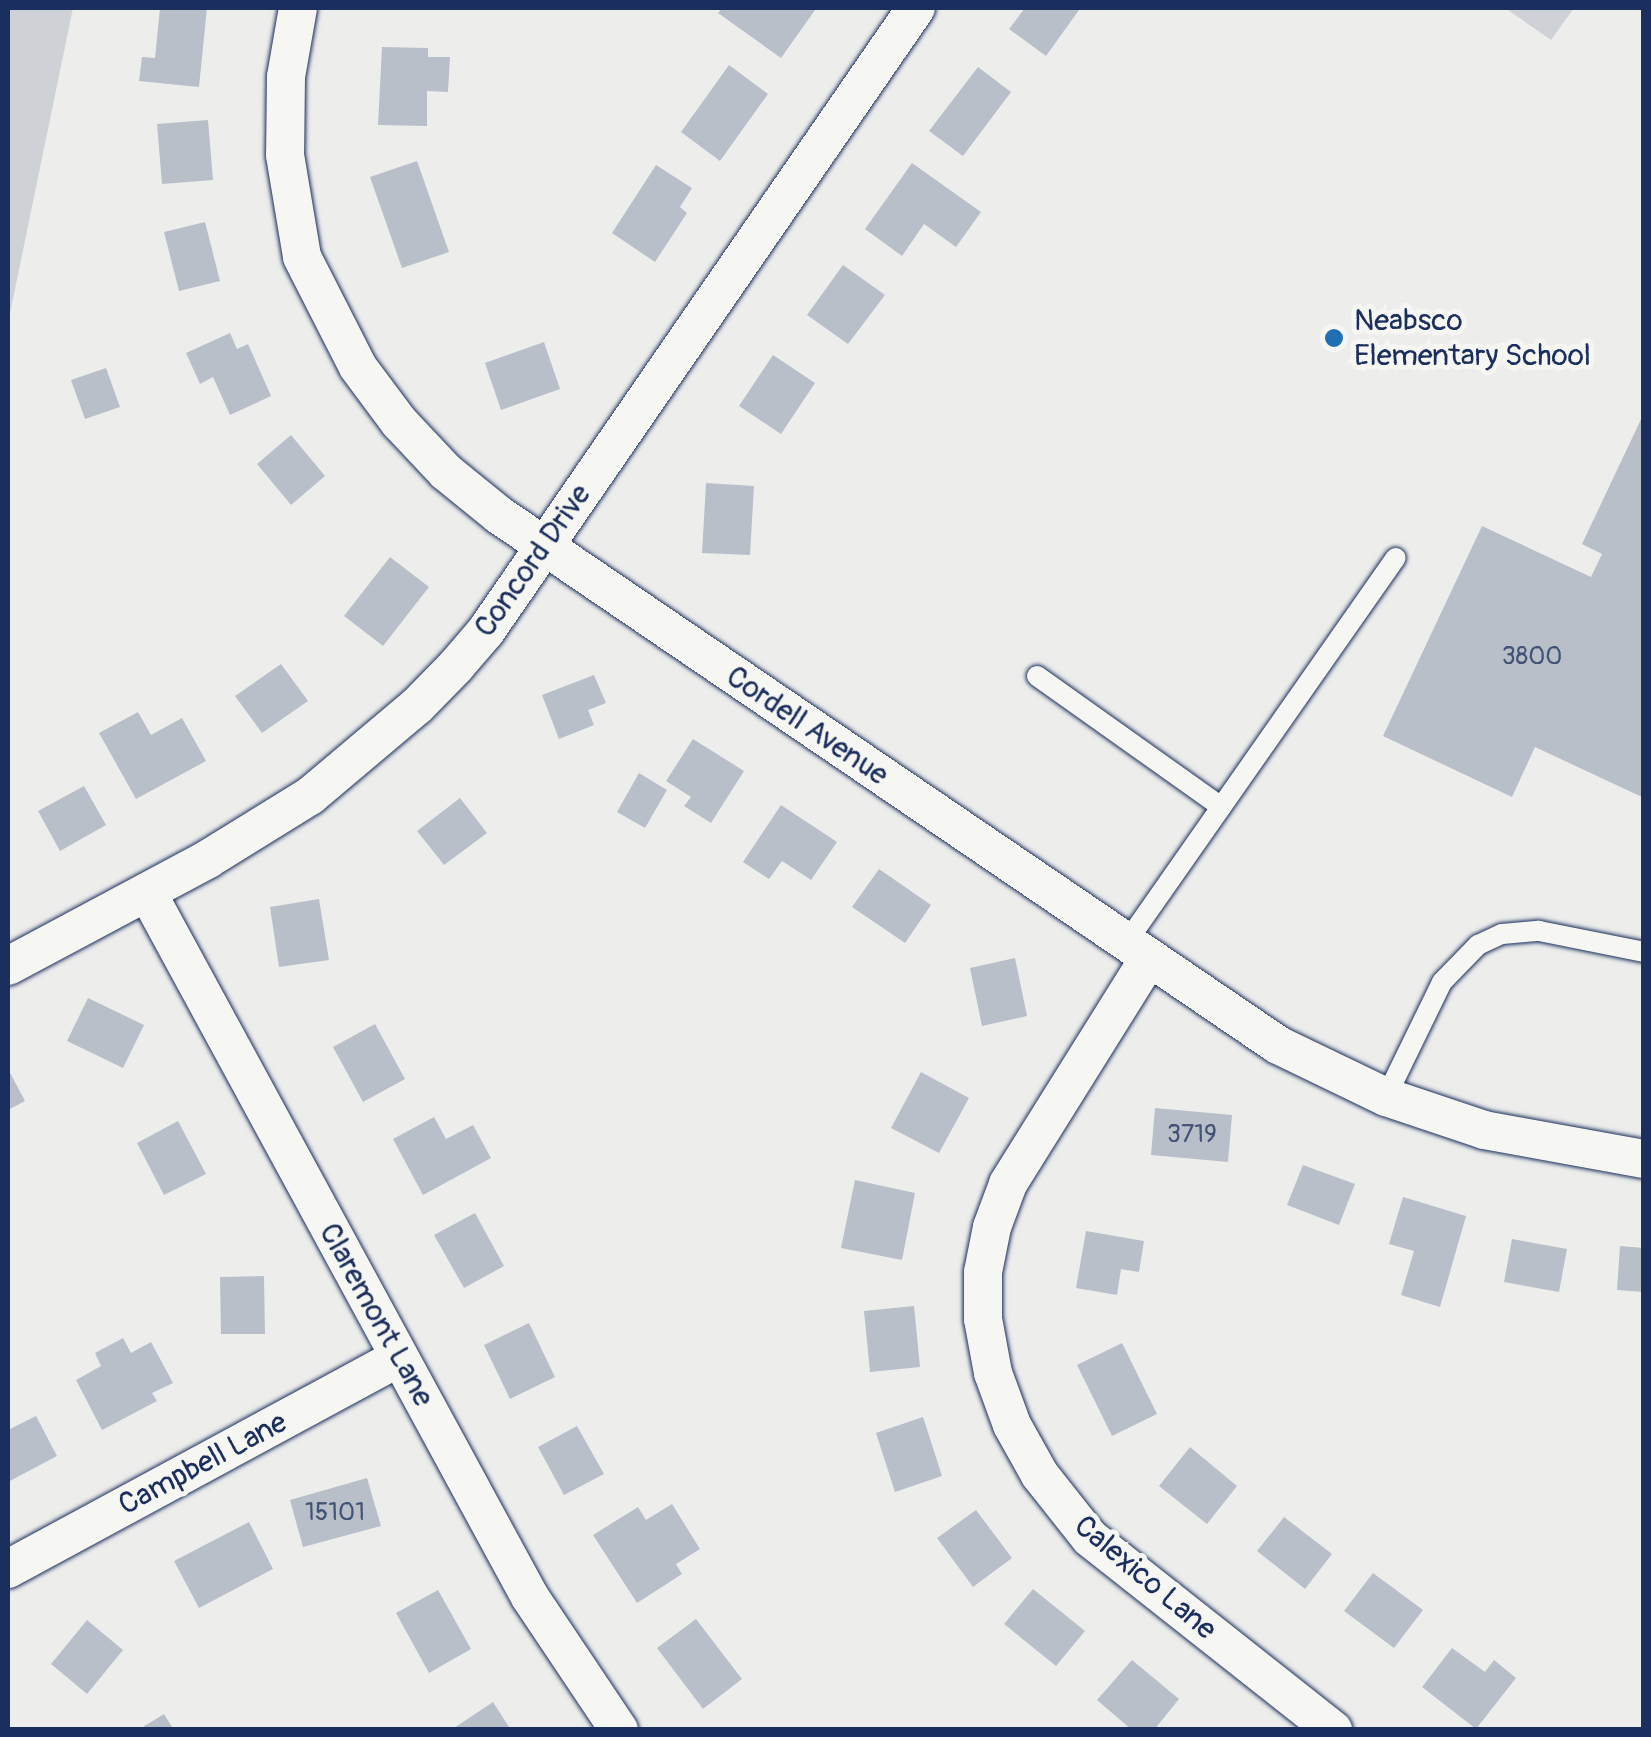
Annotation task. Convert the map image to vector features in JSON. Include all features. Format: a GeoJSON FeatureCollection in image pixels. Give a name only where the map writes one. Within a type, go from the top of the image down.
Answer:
{"type":"FeatureCollection","features":[{"type":"Feature","properties":{"kind":"street","name":"Cordell Avenue"},"geometry":{"type":"LineString","coordinates":[[298,8],[286,77],[285,155],[302,257],[324,308],[358,367],[399,422],[446,472],[545,547],[1278,1045],[1386,1097],[1484,1130],[1644,1159]]}},
{"type":"Feature","properties":{"kind":"street","name":"Concord Drive"},"geometry":{"type":"LineString","coordinates":[[8,966],[272,821],[358,757],[456,666],[545,547],[916,8]]}},
{"type":"Feature","properties":{"kind":"street","name":"Claremont Lane"},"geometry":{"type":"LineString","coordinates":[[147,892],[530,1597],[619,1730]]}},
{"type":"Feature","properties":{"kind":"street","name":"Calexico Lane"},"geometry":{"type":"LineString","coordinates":[[1137,950],[1008,1184],[992,1227],[984,1272],[982,1318],[992,1373],[1012,1425],[1040,1475],[1090,1538],[1334,1730]]}},
{"type":"Feature","properties":{"kind":"street","name":"Campbell Lane"},"geometry":{"type":"LineString","coordinates":[[8,1568],[399,1358]]}},
{"type":"Feature","properties":{"kind":"lane"},"geometry":{"type":"LineString","coordinates":[[1137,950],[1221,808],[1396,558]]}},
{"type":"Feature","properties":{"kind":"lane"},"geometry":{"type":"LineString","coordinates":[[1036,676],[1221,808]]}},
{"type":"Feature","properties":{"kind":"lane"},"geometry":{"type":"LineString","coordinates":[[1386,1097],[1442,982],[1478,944],[1502,934],[1539,931],[1644,952]]}},
{"type":"Feature","properties":{"kind":"shaded area"},"geometry":{"type":"Polygon","coordinates":[[[8,8],[73,8],[8,323],[8,8]]]}},
{"type":"Feature","properties":{"kind":"shaded area"},"geometry":{"type":"Polygon","coordinates":[[[1505,8],[1574,8],[1551,40],[1505,8]]]}},
{"type":"Feature","properties":{"kind":"building"},"geometry":{"type":"Polygon","coordinates":[[[160,8],[207,8],[199,87],[139,81],[142,57],[155,58],[160,8]]]}},
{"type":"Feature","properties":{"kind":"building"},"geometry":{"type":"Polygon","coordinates":[[[722,8],[815,10],[781,58],[718,13],[722,8]]]}},
{"type":"Feature","properties":{"kind":"building"},"geometry":{"type":"Polygon","coordinates":[[[1025,8],[1079,10],[1046,56],[1009,29],[1025,8]]]}},
{"type":"Feature","properties":{"kind":"building"},"geometry":{"type":"Polygon","coordinates":[[[382,47],[428,48],[428,57],[450,57],[448,92],[427,91],[427,126],[378,125],[382,47]]]}},
{"type":"Feature","properties":{"kind":"building"},"geometry":{"type":"Polygon","coordinates":[[[729,65],[768,94],[720,161],[681,132],[729,65]]]}},
{"type":"Feature","properties":{"kind":"building"},"geometry":{"type":"Polygon","coordinates":[[[978,67],[1011,92],[963,156],[929,131],[978,67]]]}},
{"type":"Feature","properties":{"kind":"building"},"geometry":{"type":"Polygon","coordinates":[[[208,120],[213,180],[162,184],[157,124],[208,120]]]}},
{"type":"Feature","properties":{"kind":"building"},"geometry":{"type":"Polygon","coordinates":[[[417,161],[449,252],[402,268],[370,177],[417,161]]]}},
{"type":"Feature","properties":{"kind":"building"},"geometry":{"type":"Polygon","coordinates":[[[912,163],[981,212],[956,247],[924,224],[902,256],[865,229],[912,163]]]}},
{"type":"Feature","properties":{"kind":"building"},"geometry":{"type":"Polygon","coordinates":[[[656,165],[692,188],[680,207],[687,213],[655,262],[612,233],[656,165]]]}},
{"type":"Feature","properties":{"kind":"building"},"geometry":{"type":"Polygon","coordinates":[[[205,222],[220,281],[179,291],[164,232],[205,222]]]}},
{"type":"Feature","properties":{"kind":"building"},"geometry":{"type":"Polygon","coordinates":[[[843,265],[885,295],[848,344],[807,315],[843,265]]]}},
{"type":"Feature","properties":{"kind":"building"},"geometry":{"type":"Polygon","coordinates":[[[230,333],[237,349],[248,344],[271,396],[230,415],[213,377],[200,384],[186,353],[230,333]]]}},
{"type":"Feature","properties":{"kind":"building"},"geometry":{"type":"Polygon","coordinates":[[[544,342],[560,389],[501,410],[485,363],[544,342]]]}},
{"type":"Feature","properties":{"kind":"building"},"geometry":{"type":"Polygon","coordinates":[[[773,355],[815,383],[781,434],[739,406],[773,355]]]}},
{"type":"Feature","properties":{"kind":"building"},"geometry":{"type":"Polygon","coordinates":[[[106,368],[120,407],[85,419],[71,380],[106,368]]]}},
{"type":"Feature","properties":{"kind":"building","name":"Neabsco Elementary School"},"geometry":{"type":"Polygon","coordinates":[[[1644,413],[1644,798],[1535,747],[1512,797],[1383,736],[1482,526],[1591,577],[1602,554],[1582,544],[1644,413]]]}},
{"type":"Feature","properties":{"kind":"building"},"geometry":{"type":"Polygon","coordinates":[[[291,435],[325,476],[291,505],[257,464],[291,435]]]}},
{"type":"Feature","properties":{"kind":"building"},"geometry":{"type":"Polygon","coordinates":[[[706,483],[754,486],[750,555],[702,553],[706,483]]]}},
{"type":"Feature","properties":{"kind":"building"},"geometry":{"type":"Polygon","coordinates":[[[390,557],[429,587],[383,646],[344,616],[390,557]]]}},
{"type":"Feature","properties":{"kind":"building"},"geometry":{"type":"Polygon","coordinates":[[[281,664],[308,701],[262,733],[235,696],[281,664]]]}},
{"type":"Feature","properties":{"kind":"building"},"geometry":{"type":"Polygon","coordinates":[[[594,675],[606,703],[588,710],[594,725],[559,739],[542,695],[594,675]]]}},
{"type":"Feature","properties":{"kind":"building"},"geometry":{"type":"Polygon","coordinates":[[[138,712],[151,735],[182,718],[206,761],[136,799],[99,733],[138,712]]]}},
{"type":"Feature","properties":{"kind":"building"},"geometry":{"type":"Polygon","coordinates":[[[693,739],[744,771],[711,823],[684,806],[691,797],[666,781],[693,739]]]}},
{"type":"Feature","properties":{"kind":"building"},"geometry":{"type":"Polygon","coordinates":[[[639,773],[667,790],[645,828],[617,812],[639,773]]]}},
{"type":"Feature","properties":{"kind":"building"},"geometry":{"type":"Polygon","coordinates":[[[84,786],[106,825],[60,851],[38,811],[84,786]]]}},
{"type":"Feature","properties":{"kind":"building"},"geometry":{"type":"Polygon","coordinates":[[[460,798],[487,833],[444,865],[417,831],[460,798]]]}},
{"type":"Feature","properties":{"kind":"building"},"geometry":{"type":"Polygon","coordinates":[[[781,805],[837,842],[811,880],[782,861],[769,879],[743,862],[781,805]]]}},
{"type":"Feature","properties":{"kind":"building"},"geometry":{"type":"Polygon","coordinates":[[[879,869],[931,905],[905,943],[852,907],[879,869]]]}},
{"type":"Feature","properties":{"kind":"building"},"geometry":{"type":"Polygon","coordinates":[[[319,899],[329,960],[279,967],[270,907],[319,899]]]}},
{"type":"Feature","properties":{"kind":"building"},"geometry":{"type":"Polygon","coordinates":[[[1015,958],[1027,1016],[982,1026],[970,968],[1015,958]]]}},
{"type":"Feature","properties":{"kind":"building"},"geometry":{"type":"Polygon","coordinates":[[[88,998],[144,1025],[123,1068],[67,1041],[88,998]]]}},
{"type":"Feature","properties":{"kind":"building"},"geometry":{"type":"Polygon","coordinates":[[[375,1024],[405,1079],[363,1102],[333,1047],[375,1024]]]}},
{"type":"Feature","properties":{"kind":"building"},"geometry":{"type":"Polygon","coordinates":[[[8,1069],[25,1101],[8,1110],[8,1069]]]}},
{"type":"Feature","properties":{"kind":"building"},"geometry":{"type":"Polygon","coordinates":[[[921,1072],[969,1098],[939,1153],[891,1128],[921,1072]]]}},
{"type":"Feature","properties":{"kind":"building"},"geometry":{"type":"Polygon","coordinates":[[[1155,1108],[1232,1115],[1228,1162],[1151,1155],[1155,1108]]]}},
{"type":"Feature","properties":{"kind":"building"},"geometry":{"type":"Polygon","coordinates":[[[434,1117],[446,1139],[473,1125],[491,1158],[423,1195],[393,1139],[434,1117]]]}},
{"type":"Feature","properties":{"kind":"building"},"geometry":{"type":"Polygon","coordinates":[[[178,1121],[206,1174],[164,1195],[137,1143],[178,1121]]]}},
{"type":"Feature","properties":{"kind":"building"},"geometry":{"type":"Polygon","coordinates":[[[1303,1165],[1355,1184],[1339,1225],[1287,1205],[1303,1165]]]}},
{"type":"Feature","properties":{"kind":"building"},"geometry":{"type":"Polygon","coordinates":[[[855,1180],[915,1193],[902,1260],[841,1248],[855,1180]]]}},
{"type":"Feature","properties":{"kind":"building"},"geometry":{"type":"Polygon","coordinates":[[[1403,1197],[1466,1216],[1440,1307],[1401,1295],[1414,1251],[1389,1244],[1403,1197]]]}},
{"type":"Feature","properties":{"kind":"building"},"geometry":{"type":"Polygon","coordinates":[[[475,1213],[504,1266],[464,1288],[434,1235],[475,1213]]]}},
{"type":"Feature","properties":{"kind":"building"},"geometry":{"type":"Polygon","coordinates":[[[1086,1231],[1144,1241],[1139,1272],[1121,1269],[1117,1295],[1076,1288],[1086,1231]]]}},
{"type":"Feature","properties":{"kind":"building"},"geometry":{"type":"Polygon","coordinates":[[[1512,1239],[1567,1249],[1559,1292],[1504,1282],[1512,1239]]]}},
{"type":"Feature","properties":{"kind":"building"},"geometry":{"type":"Polygon","coordinates":[[[1620,1246],[1644,1248],[1644,1292],[1617,1290],[1620,1246]]]}},
{"type":"Feature","properties":{"kind":"building"},"geometry":{"type":"Polygon","coordinates":[[[264,1276],[265,1334],[221,1334],[220,1277],[264,1276]]]}},
{"type":"Feature","properties":{"kind":"building"},"geometry":{"type":"Polygon","coordinates":[[[914,1306],[920,1367],[870,1372],[864,1311],[914,1306]]]}},
{"type":"Feature","properties":{"kind":"building"},"geometry":{"type":"Polygon","coordinates":[[[529,1323],[555,1377],[510,1399],[484,1345],[529,1323]]]}},
{"type":"Feature","properties":{"kind":"building"},"geometry":{"type":"Polygon","coordinates":[[[123,1338],[131,1353],[151,1342],[173,1383],[152,1393],[157,1401],[102,1430],[76,1380],[101,1366],[95,1353],[123,1338]]]}},
{"type":"Feature","properties":{"kind":"building"},"geometry":{"type":"Polygon","coordinates":[[[1122,1343],[1157,1414],[1112,1436],[1077,1365],[1122,1343]]]}},
{"type":"Feature","properties":{"kind":"building"},"geometry":{"type":"Polygon","coordinates":[[[36,1416],[57,1456],[8,1482],[8,1430],[36,1416]]]}},
{"type":"Feature","properties":{"kind":"building"},"geometry":{"type":"Polygon","coordinates":[[[923,1417],[942,1476],[895,1492],[876,1433],[923,1417]]]}},
{"type":"Feature","properties":{"kind":"building"},"geometry":{"type":"Polygon","coordinates":[[[577,1426],[604,1474],[564,1495],[538,1447],[577,1426]]]}},
{"type":"Feature","properties":{"kind":"building"},"geometry":{"type":"Polygon","coordinates":[[[1190,1447],[1237,1486],[1207,1524],[1159,1486],[1190,1447]]]}},
{"type":"Feature","properties":{"kind":"building"},"geometry":{"type":"Polygon","coordinates":[[[367,1478],[381,1526],[303,1547],[290,1500],[367,1478]]]}},
{"type":"Feature","properties":{"kind":"building"},"geometry":{"type":"Polygon","coordinates":[[[672,1504],[700,1549],[676,1564],[682,1574],[637,1603],[593,1535],[638,1507],[646,1520],[672,1504]]]}},
{"type":"Feature","properties":{"kind":"building"},"geometry":{"type":"Polygon","coordinates":[[[976,1510],[1012,1558],[973,1587],[937,1538],[976,1510]]]}},
{"type":"Feature","properties":{"kind":"building"},"geometry":{"type":"Polygon","coordinates":[[[1284,1517],[1332,1554],[1305,1589],[1257,1551],[1284,1517]]]}},
{"type":"Feature","properties":{"kind":"building"},"geometry":{"type":"Polygon","coordinates":[[[249,1522],[273,1569],[199,1608],[174,1561],[249,1522]]]}},
{"type":"Feature","properties":{"kind":"building"},"geometry":{"type":"Polygon","coordinates":[[[1373,1573],[1423,1610],[1394,1648],[1344,1611],[1373,1573]]]}},
{"type":"Feature","properties":{"kind":"building"},"geometry":{"type":"Polygon","coordinates":[[[1033,1589],[1085,1631],[1056,1666],[1004,1624],[1033,1589]]]}},
{"type":"Feature","properties":{"kind":"building"},"geometry":{"type":"Polygon","coordinates":[[[438,1590],[471,1649],[429,1673],[396,1613],[438,1590]]]}},
{"type":"Feature","properties":{"kind":"building"},"geometry":{"type":"Polygon","coordinates":[[[696,1619],[742,1679],[703,1709],[657,1648],[696,1619]]]}},
{"type":"Feature","properties":{"kind":"building"},"geometry":{"type":"Polygon","coordinates":[[[87,1620],[123,1650],[87,1694],[51,1664],[87,1620]]]}},
{"type":"Feature","properties":{"kind":"building"},"geometry":{"type":"Polygon","coordinates":[[[1452,1648],[1485,1672],[1494,1660],[1516,1678],[1476,1729],[1422,1687],[1452,1648]]]}},
{"type":"Feature","properties":{"kind":"building"},"geometry":{"type":"Polygon","coordinates":[[[1132,1660],[1179,1699],[1154,1730],[1132,1730],[1097,1700],[1132,1660]]]}},
{"type":"Feature","properties":{"kind":"building"},"geometry":{"type":"Polygon","coordinates":[[[493,1702],[511,1730],[451,1730],[493,1702]]]}},
{"type":"Feature","properties":{"kind":"building"},"geometry":{"type":"Polygon","coordinates":[[[164,1714],[174,1730],[138,1730],[164,1714]]]}},
{"type":"Feature","properties":{"kind":"place","name":"Neabsco Elementary School"},"geometry":{"type":"Point","coordinates":[1334,338]}}]}
